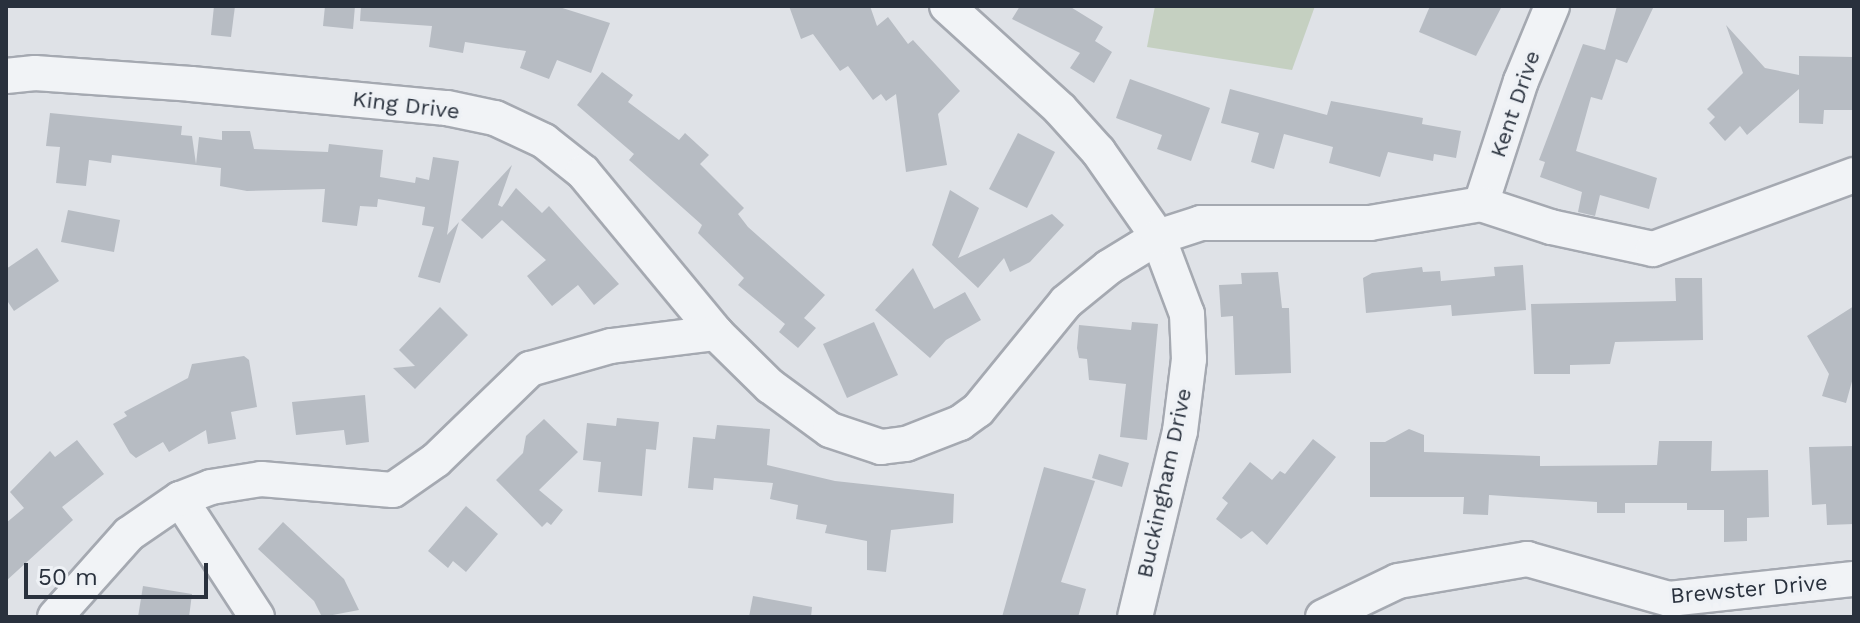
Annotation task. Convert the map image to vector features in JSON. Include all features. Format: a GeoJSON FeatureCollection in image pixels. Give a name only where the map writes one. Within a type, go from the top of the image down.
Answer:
{"type":"FeatureCollection","features":[{"type":"Feature","properties":{"kind":"street","name":"Buckingham Drive"},"geometry":{"type":"LineString","coordinates":[[947,6],[1060,109],[1098,151],[1158,237],[1187,314],[1189,359],[1180,431],[1135,617]]}},
{"type":"Feature","properties":{"kind":"street","name":"Kent Drive"},"geometry":{"type":"LineString","coordinates":[[1481,204],[1521,81],[1552,6]]}},
{"type":"Feature","properties":{"kind":"street","name":"King Drive"},"geometry":{"type":"LineString","coordinates":[[6,76],[35,73],[191,84],[447,108],[495,118],[544,141],[583,172],[716,333],[770,386],[830,430],[881,447],[906,444],[960,423],[978,410],[1066,302],[1158,237]]}},
{"type":"Feature","properties":{"kind":"street"},"geometry":{"type":"LineString","coordinates":[[1158,237],[1231,220],[1370,223],[1481,204],[1551,227],[1653,249],[1854,175]]}},
{"type":"Feature","properties":{"kind":"street"},"geometry":{"type":"LineString","coordinates":[[55,617],[129,534],[180,499],[211,487],[261,479],[393,490],[436,460],[530,369],[611,346],[716,333]]}},
{"type":"Feature","properties":{"kind":"street"},"geometry":{"type":"LineString","coordinates":[[180,499],[257,617]]}},
{"type":"Feature","properties":{"kind":"street","name":"Brewster Drive"},"geometry":{"type":"LineString","coordinates":[[1323,617],[1398,581],[1527,559],[1669,599],[1854,579]]}},
{"type":"Feature","properties":{"kind":"green space"},"geometry":{"type":"Polygon","coordinates":[[[1155,6],[1315,6],[1292,70],[1147,47],[1155,6]]]}},
{"type":"Feature","properties":{"kind":"building"},"geometry":{"type":"Polygon","coordinates":[[[214,6],[235,6],[231,37],[211,35],[214,6]]]}},
{"type":"Feature","properties":{"kind":"building"},"geometry":{"type":"Polygon","coordinates":[[[325,6],[355,6],[353,29],[323,26],[325,6]]]}},
{"type":"Feature","properties":{"kind":"building"},"geometry":{"type":"Polygon","coordinates":[[[361,6],[556,6],[610,23],[591,73],[557,60],[549,79],[520,68],[526,51],[465,42],[463,53],[429,47],[432,26],[360,21],[361,6]]]}},
{"type":"Feature","properties":{"kind":"building"},"geometry":{"type":"Polygon","coordinates":[[[789,6],[870,6],[877,26],[888,17],[908,44],[913,40],[960,91],[938,114],[947,165],[906,172],[896,94],[886,101],[881,94],[873,100],[848,66],[840,71],[813,34],[801,39],[789,6]]]}},
{"type":"Feature","properties":{"kind":"building"},"geometry":{"type":"Polygon","coordinates":[[[1020,6],[1069,6],[1103,27],[1095,41],[1112,52],[1094,83],[1070,68],[1080,53],[1012,19],[1020,6]]]}},
{"type":"Feature","properties":{"kind":"building"},"geometry":{"type":"Polygon","coordinates":[[[1430,6],[1502,6],[1476,56],[1419,32],[1430,6]]]}},
{"type":"Feature","properties":{"kind":"building"},"geometry":{"type":"Polygon","coordinates":[[[1617,6],[1654,6],[1627,63],[1616,59],[1602,100],[1591,97],[1576,151],[1657,178],[1649,209],[1600,195],[1595,216],[1578,212],[1582,192],[1540,177],[1545,162],[1539,160],[1583,44],[1605,50],[1617,6]]]}},
{"type":"Feature","properties":{"kind":"building"},"geometry":{"type":"Polygon","coordinates":[[[1726,25],[1765,68],[1799,75],[1799,56],[1854,57],[1854,110],[1824,110],[1823,124],[1799,123],[1799,89],[1747,135],[1740,126],[1725,141],[1709,123],[1715,117],[1707,109],[1743,73],[1726,25]]]}},
{"type":"Feature","properties":{"kind":"building"},"geometry":{"type":"Polygon","coordinates":[[[602,72],[633,95],[628,102],[679,140],[685,133],[709,155],[700,164],[744,208],[738,214],[748,227],[825,295],[804,318],[816,328],[798,348],[779,332],[785,324],[738,285],[744,278],[698,233],[702,225],[629,160],[634,154],[577,105],[602,72]]]}},
{"type":"Feature","properties":{"kind":"building"},"geometry":{"type":"Polygon","coordinates":[[[1130,79],[1210,108],[1191,161],[1157,149],[1162,135],[1116,118],[1130,79]]]}},
{"type":"Feature","properties":{"kind":"building"},"geometry":{"type":"Polygon","coordinates":[[[1230,89],[1327,115],[1331,101],[1423,118],[1422,124],[1461,131],[1456,158],[1434,154],[1433,161],[1388,152],[1380,177],[1329,163],[1333,147],[1284,134],[1274,169],[1251,162],[1259,133],[1221,123],[1230,89]]]}},
{"type":"Feature","properties":{"kind":"building"},"geometry":{"type":"Polygon","coordinates":[[[50,113],[182,126],[181,135],[192,136],[196,164],[199,137],[222,140],[222,131],[250,131],[254,149],[328,152],[329,144],[383,150],[380,177],[415,183],[416,177],[429,180],[433,157],[459,161],[447,235],[459,222],[440,283],[418,277],[434,227],[422,225],[425,207],[378,199],[377,207],[360,206],[357,226],[322,222],[325,189],[247,191],[220,186],[221,168],[112,155],[111,163],[89,160],[86,186],[56,183],[60,147],[46,146],[50,113]]]}},
{"type":"Feature","properties":{"kind":"building"},"geometry":{"type":"Polygon","coordinates":[[[1018,133],[1055,152],[1027,208],[989,189],[1018,133]]]}},
{"type":"Feature","properties":{"kind":"building"},"geometry":{"type":"Polygon","coordinates":[[[512,165],[498,205],[502,207],[516,188],[542,213],[549,206],[619,284],[594,305],[578,285],[552,306],[527,276],[546,260],[502,220],[482,239],[461,220],[512,165]]]}},
{"type":"Feature","properties":{"kind":"building"},"geometry":{"type":"Polygon","coordinates":[[[950,190],[979,208],[958,258],[1052,214],[1064,225],[1030,262],[1010,272],[1004,258],[978,288],[932,245],[950,190]]]}},
{"type":"Feature","properties":{"kind":"building"},"geometry":{"type":"Polygon","coordinates":[[[68,210],[120,220],[114,252],[61,242],[68,210]]]}},
{"type":"Feature","properties":{"kind":"building"},"geometry":{"type":"Polygon","coordinates":[[[37,248],[59,281],[14,311],[6,299],[6,269],[37,248]]]}},
{"type":"Feature","properties":{"kind":"building"},"geometry":{"type":"Polygon","coordinates":[[[1523,265],[1526,310],[1452,316],[1451,305],[1366,313],[1363,278],[1372,273],[1422,267],[1423,272],[1440,271],[1441,281],[1495,276],[1494,267],[1523,265]]]}},
{"type":"Feature","properties":{"kind":"building"},"geometry":{"type":"Polygon","coordinates":[[[913,268],[934,309],[965,292],[981,320],[946,340],[930,358],[875,310],[913,268]]]}},
{"type":"Feature","properties":{"kind":"building"},"geometry":{"type":"Polygon","coordinates":[[[1278,272],[1282,308],[1289,308],[1291,373],[1235,375],[1233,316],[1221,317],[1219,285],[1242,284],[1241,273],[1278,272]]]}},
{"type":"Feature","properties":{"kind":"building"},"geometry":{"type":"Polygon","coordinates":[[[1675,278],[1702,278],[1703,340],[1615,342],[1610,364],[1570,365],[1570,374],[1534,374],[1531,304],[1676,301],[1675,278]]]}},
{"type":"Feature","properties":{"kind":"building"},"geometry":{"type":"Polygon","coordinates":[[[1854,306],[1854,374],[1846,403],[1822,396],[1829,374],[1807,336],[1854,306]]]}},
{"type":"Feature","properties":{"kind":"building"},"geometry":{"type":"Polygon","coordinates":[[[440,307],[468,335],[415,389],[393,368],[415,366],[399,350],[440,307]]]}},
{"type":"Feature","properties":{"kind":"building"},"geometry":{"type":"Polygon","coordinates":[[[874,322],[898,375],[847,398],[823,344],[874,322]]]}},
{"type":"Feature","properties":{"kind":"building"},"geometry":{"type":"Polygon","coordinates":[[[1132,322],[1158,324],[1147,440],[1120,437],[1126,384],[1089,380],[1087,359],[1079,358],[1077,348],[1079,325],[1131,330],[1132,322]]]}},
{"type":"Feature","properties":{"kind":"building"},"geometry":{"type":"Polygon","coordinates":[[[244,356],[249,360],[257,407],[231,412],[236,439],[208,444],[206,430],[169,452],[163,442],[136,458],[130,453],[113,424],[127,416],[124,412],[188,378],[192,364],[244,356]]]}},
{"type":"Feature","properties":{"kind":"building"},"geometry":{"type":"Polygon","coordinates":[[[365,395],[369,442],[346,445],[344,430],[296,435],[292,402],[365,395]]]}},
{"type":"Feature","properties":{"kind":"building"},"geometry":{"type":"Polygon","coordinates":[[[617,418],[659,422],[656,450],[646,449],[642,496],[598,492],[601,462],[583,460],[587,423],[616,426],[617,418]]]}},
{"type":"Feature","properties":{"kind":"building"},"geometry":{"type":"Polygon","coordinates":[[[544,419],[578,452],[539,490],[563,510],[551,525],[547,522],[542,527],[496,480],[523,453],[526,436],[544,419]]]}},
{"type":"Feature","properties":{"kind":"building"},"geometry":{"type":"Polygon","coordinates":[[[717,425],[770,429],[767,465],[835,481],[954,494],[953,523],[891,530],[886,572],[867,570],[867,541],[825,533],[827,525],[796,519],[798,505],[770,499],[773,483],[714,478],[713,490],[688,488],[693,437],[715,439],[717,425]]]}},
{"type":"Feature","properties":{"kind":"building"},"geometry":{"type":"Polygon","coordinates":[[[1409,429],[1424,435],[1424,452],[1540,456],[1540,466],[1657,465],[1659,441],[1712,441],[1711,471],[1768,470],[1769,517],[1747,518],[1747,541],[1724,542],[1724,510],[1687,510],[1687,503],[1625,503],[1625,513],[1597,513],[1597,502],[1489,495],[1488,515],[1463,514],[1464,497],[1370,497],[1370,442],[1385,442],[1409,429]]]}},
{"type":"Feature","properties":{"kind":"building"},"geometry":{"type":"Polygon","coordinates":[[[1313,439],[1336,457],[1267,545],[1252,531],[1241,539],[1216,519],[1228,503],[1222,498],[1250,462],[1272,480],[1280,471],[1285,474],[1313,439]]]}},
{"type":"Feature","properties":{"kind":"building"},"geometry":{"type":"Polygon","coordinates":[[[77,440],[104,474],[62,507],[73,520],[6,581],[6,523],[24,508],[10,492],[50,451],[55,457],[77,440]]]}},
{"type":"Feature","properties":{"kind":"building"},"geometry":{"type":"Polygon","coordinates":[[[1854,446],[1854,524],[1827,525],[1826,504],[1812,505],[1809,447],[1854,446]]]}},
{"type":"Feature","properties":{"kind":"building"},"geometry":{"type":"Polygon","coordinates":[[[1099,454],[1129,463],[1122,487],[1092,478],[1099,454]]]}},
{"type":"Feature","properties":{"kind":"building"},"geometry":{"type":"Polygon","coordinates":[[[1044,467],[1095,481],[1061,582],[1086,589],[1078,617],[1002,617],[1044,467]]]}},
{"type":"Feature","properties":{"kind":"building"},"geometry":{"type":"Polygon","coordinates":[[[466,506],[498,534],[466,572],[453,561],[448,568],[428,551],[466,506]]]}},
{"type":"Feature","properties":{"kind":"building"},"geometry":{"type":"Polygon","coordinates":[[[283,522],[344,579],[359,610],[322,617],[314,601],[258,549],[283,522]]]}},
{"type":"Feature","properties":{"kind":"building"},"geometry":{"type":"Polygon","coordinates":[[[143,586],[192,594],[189,617],[138,617],[143,586]]]}},
{"type":"Feature","properties":{"kind":"building"},"geometry":{"type":"Polygon","coordinates":[[[753,596],[812,607],[811,617],[749,617],[753,596]]]}}]}
